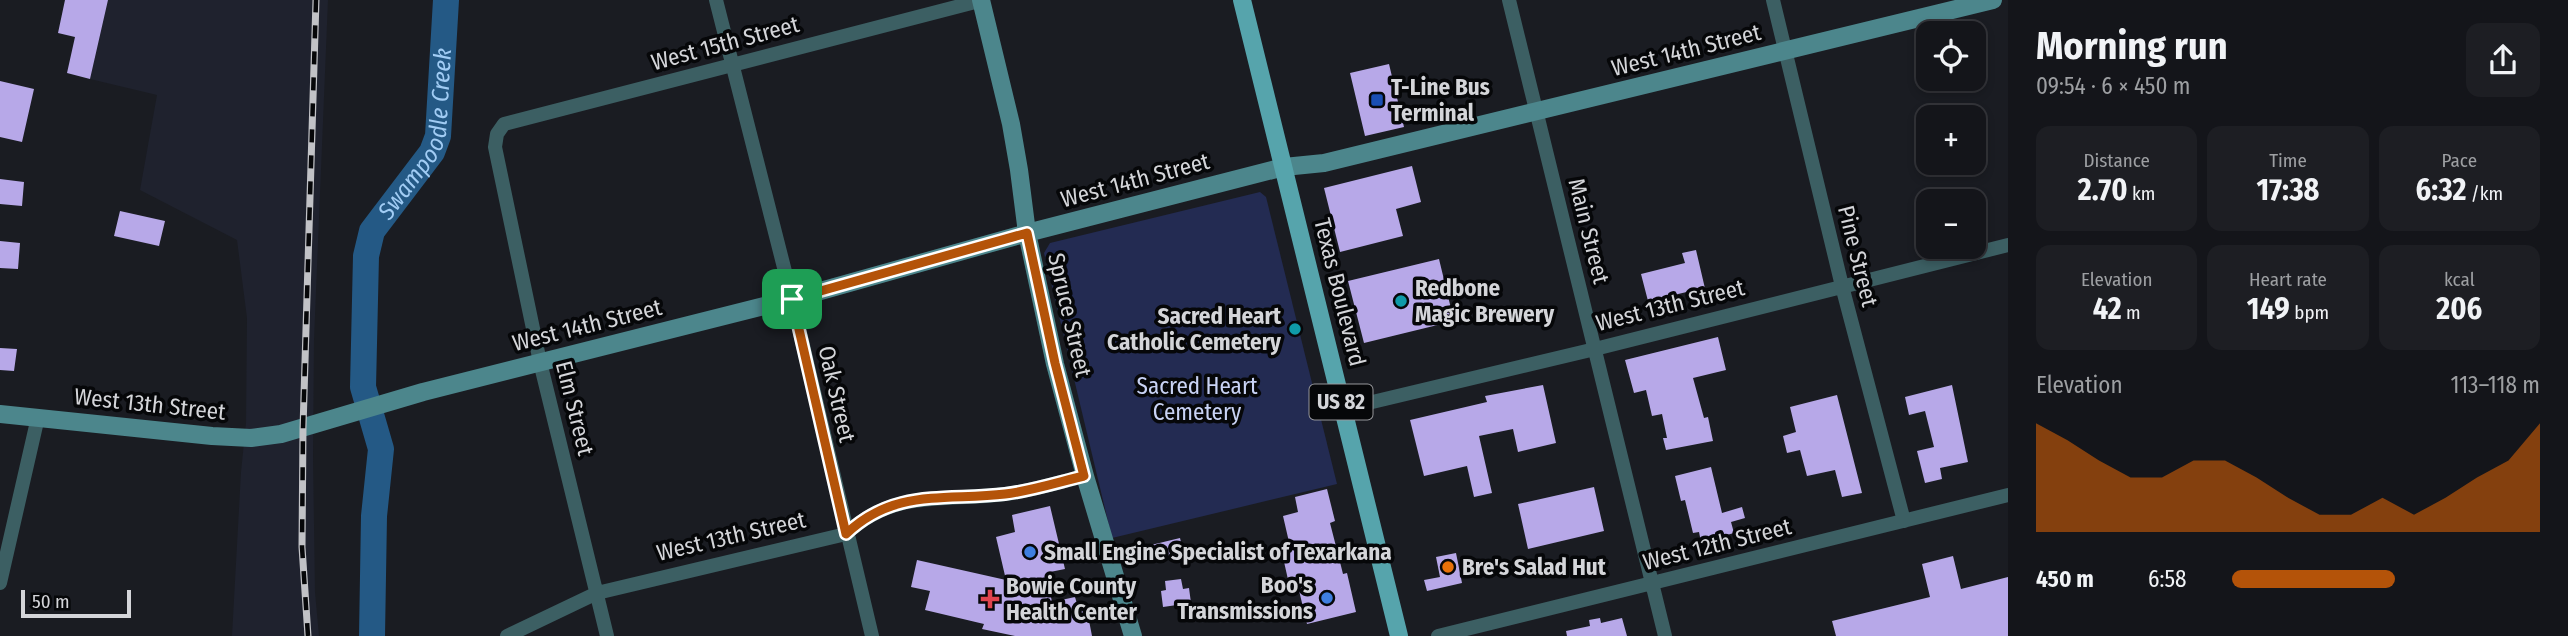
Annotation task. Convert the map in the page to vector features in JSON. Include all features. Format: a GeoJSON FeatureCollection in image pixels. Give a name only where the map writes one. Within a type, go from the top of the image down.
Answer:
{"type":"FeatureCollection","features":[{"type":"Feature","properties":{"kind":"main road","name":"Texas Boulevard"},"geometry":{"type":"LineString","coordinates":[[1242,0],[1399,636]]}},
{"type":"Feature","properties":{"kind":"street","name":"Oak Street"},"geometry":{"type":"LineString","coordinates":[[716,0],[792,299],[872,636]]}},
{"type":"Feature","properties":{"kind":"street","name":"West 15th Street"},"geometry":{"type":"LineString","coordinates":[[495,148],[497,134],[505,124],[981,0]]}},
{"type":"Feature","properties":{"kind":"street","name":"Spruce Street"},"geometry":{"type":"LineString","coordinates":[[981,0],[1016,150],[1027,233],[1055,363],[1084,476],[1133,636]]}},
{"type":"Feature","properties":{"kind":"street","name":"Main Street"},"geometry":{"type":"LineString","coordinates":[[1509,0],[1665,636]]}},
{"type":"Feature","properties":{"kind":"street","name":"Pine Street"},"geometry":{"type":"LineString","coordinates":[[1773,0],[1842,286],[1904,521]]}},
{"type":"Feature","properties":{"kind":"street","name":"West 14th Street"},"geometry":{"type":"LineString","coordinates":[[294,430],[402,398],[792,299],[1027,233],[1284,167],[1324,163],[1993,0]]}},
{"type":"Feature","properties":{"kind":"street","name":"Elm Street"},"geometry":{"type":"LineString","coordinates":[[495,148],[540,362],[607,636]]}},
{"type":"Feature","properties":{"kind":"street","name":"West 13th Street"},"geometry":{"type":"LineString","coordinates":[[1343,409],[2008,245]]}},
{"type":"Feature","properties":{"kind":"street","name":"West 13th Street"},"geometry":{"type":"LineString","coordinates":[[0,414],[212,436],[251,438],[294,430]]}},
{"type":"Feature","properties":{"kind":"street"},"geometry":{"type":"LineString","coordinates":[[0,583],[38,417]]}},
{"type":"Feature","properties":{"kind":"street","name":"West 13th Street"},"geometry":{"type":"LineString","coordinates":[[510,635],[597,593],[846,534],[863,518],[909,502],[939,496],[1006,494],[1084,476]]}},
{"type":"Feature","properties":{"kind":"street","name":"West 12th Street"},"geometry":{"type":"LineString","coordinates":[[1438,636],[2008,495]]}},
{"type":"Feature","properties":{"kind":"shaded area"},"geometry":{"type":"Polygon","coordinates":[[[108,0],[328,0],[314,340],[315,592],[319,636],[232,636],[246,423],[247,318],[237,240],[140,190],[157,95],[90,79],[108,0]]]}},
{"type":"Feature","properties":{"kind":"green space","name":"Sacred Heart Cemetery"},"geometry":{"type":"Polygon","coordinates":[[[1260,192],[1266,197],[1337,484],[1112,538],[1044,253],[1050,243],[1260,192]]]}},
{"type":"Feature","properties":{"kind":"building"},"geometry":{"type":"Polygon","coordinates":[[[65,0],[108,0],[90,79],[67,73],[75,37],[58,33],[65,0]]]}},
{"type":"Feature","properties":{"kind":"building","name":"T-Line Bus Terminal"},"geometry":{"type":"Polygon","coordinates":[[[1389,64],[1404,127],[1365,136],[1350,73],[1389,64]]]}},
{"type":"Feature","properties":{"kind":"building"},"geometry":{"type":"Polygon","coordinates":[[[0,81],[34,89],[22,142],[0,137],[0,81]]]}},
{"type":"Feature","properties":{"kind":"building"},"geometry":{"type":"Polygon","coordinates":[[[1412,166],[1421,202],[1396,209],[1403,236],[1340,252],[1324,188],[1412,166]]]}},
{"type":"Feature","properties":{"kind":"building"},"geometry":{"type":"Polygon","coordinates":[[[0,179],[24,182],[22,206],[0,204],[0,179]]]}},
{"type":"Feature","properties":{"kind":"building"},"geometry":{"type":"Polygon","coordinates":[[[120,211],[165,221],[159,246],[114,236],[120,211]]]}},
{"type":"Feature","properties":{"kind":"building"},"geometry":{"type":"Polygon","coordinates":[[[0,241],[20,243],[18,269],[0,268],[0,241]]]}},
{"type":"Feature","properties":{"kind":"building"},"geometry":{"type":"Polygon","coordinates":[[[1696,250],[1707,297],[1694,301],[1691,291],[1648,301],[1641,274],[1685,263],[1682,253],[1696,250]]]}},
{"type":"Feature","properties":{"kind":"building","name":"Redbone Magic Brewery"},"geometry":{"type":"Polygon","coordinates":[[[1439,259],[1454,321],[1364,343],[1348,281],[1439,259]]]}},
{"type":"Feature","properties":{"kind":"building"},"geometry":{"type":"Polygon","coordinates":[[[1718,337],[1726,370],[1693,378],[1704,418],[1708,417],[1713,441],[1666,450],[1663,438],[1667,438],[1662,414],[1652,416],[1646,390],[1634,393],[1625,360],[1718,337]]]}},
{"type":"Feature","properties":{"kind":"building"},"geometry":{"type":"Polygon","coordinates":[[[0,348],[17,349],[14,371],[0,370],[0,348]]]}},
{"type":"Feature","properties":{"kind":"building"},"geometry":{"type":"Polygon","coordinates":[[[1543,385],[1556,443],[1518,452],[1513,429],[1479,436],[1492,493],[1474,497],[1467,466],[1424,476],[1410,420],[1487,402],[1485,396],[1543,385]]]}},
{"type":"Feature","properties":{"kind":"building"},"geometry":{"type":"Polygon","coordinates":[[[1952,385],[1968,462],[1940,468],[1942,479],[1925,483],[1917,451],[1934,447],[1925,411],[1909,415],[1905,397],[1952,385]]]}},
{"type":"Feature","properties":{"kind":"building"},"geometry":{"type":"Polygon","coordinates":[[[1837,395],[1862,493],[1842,497],[1835,470],[1807,476],[1800,450],[1787,453],[1783,436],[1796,432],[1790,407],[1837,395]]]}},
{"type":"Feature","properties":{"kind":"building"},"geometry":{"type":"Polygon","coordinates":[[[1711,467],[1722,513],[1742,507],[1745,518],[1731,522],[1734,533],[1701,542],[1699,532],[1693,533],[1685,500],[1681,501],[1675,476],[1711,467]]]}},
{"type":"Feature","properties":{"kind":"building"},"geometry":{"type":"Polygon","coordinates":[[[1594,487],[1604,531],[1528,549],[1518,504],[1594,487]]]}},
{"type":"Feature","properties":{"kind":"building"},"geometry":{"type":"Polygon","coordinates":[[[1327,489],[1335,521],[1330,523],[1343,574],[1347,573],[1356,612],[1307,624],[1297,582],[1289,584],[1280,544],[1289,542],[1283,516],[1298,512],[1295,497],[1327,489]]]}},
{"type":"Feature","properties":{"kind":"building","name":"Bowie County Health Center"},"geometry":{"type":"Polygon","coordinates":[[[1050,506],[1065,569],[1050,572],[1045,596],[1051,597],[1052,602],[1075,597],[1078,607],[1086,605],[1092,636],[1015,636],[982,629],[984,624],[925,610],[930,591],[911,587],[917,560],[1006,580],[996,537],[1015,532],[1012,515],[1050,506]]]}},
{"type":"Feature","properties":{"kind":"building"},"geometry":{"type":"Polygon","coordinates":[[[1180,538],[1184,555],[1155,562],[1151,545],[1180,538]]]}},
{"type":"Feature","properties":{"kind":"building","name":"Bre's Salad Hut"},"geometry":{"type":"Polygon","coordinates":[[[1456,553],[1462,583],[1427,591],[1424,580],[1440,577],[1436,557],[1456,553]]]}},
{"type":"Feature","properties":{"kind":"building"},"geometry":{"type":"Polygon","coordinates":[[[1953,556],[1961,589],[2008,577],[2008,636],[1836,636],[1832,621],[1930,597],[1922,564],[1953,556]]]}},
{"type":"Feature","properties":{"kind":"building"},"geometry":{"type":"Polygon","coordinates":[[[1181,579],[1183,589],[1189,588],[1191,603],[1163,607],[1161,591],[1166,590],[1165,581],[1181,579]]]}},
{"type":"Feature","properties":{"kind":"building"},"geometry":{"type":"Polygon","coordinates":[[[1600,618],[1601,623],[1622,618],[1627,636],[1567,636],[1566,631],[1590,626],[1589,620],[1600,618]]]}},
{"type":"Feature","properties":{"kind":"waterway","name":"Swampoodle Creek"},"geometry":{"type":"LineString","coordinates":[[372,636],[374,516],[381,449],[363,387],[366,256],[372,231],[432,152],[438,136],[446,0]]}},
{"type":"Feature","properties":{"kind":"railway"},"geometry":{"type":"LineString","coordinates":[[308,636],[302,547],[303,428],[316,0]]}},
{"type":"Feature","properties":{"kind":"place","name":"T-Line Bus Terminal"},"geometry":{"type":"Point","coordinates":[1377,100]}},
{"type":"Feature","properties":{"kind":"place","name":"Redbone Magic Brewery"},"geometry":{"type":"Point","coordinates":[1401,301]}},
{"type":"Feature","properties":{"kind":"place","name":"Sacred Heart Catholic Cemetery"},"geometry":{"type":"Point","coordinates":[1295,329]}},
{"type":"Feature","properties":{"kind":"place","name":"Small Engine Specialist of Texarkana"},"geometry":{"type":"Point","coordinates":[1030,552]}},
{"type":"Feature","properties":{"kind":"place","name":"Bre's Salad Hut"},"geometry":{"type":"Point","coordinates":[1448,567]}},
{"type":"Feature","properties":{"kind":"place","name":"Boo's Transmissions"},"geometry":{"type":"Point","coordinates":[1327,598]}},
{"type":"Feature","properties":{"kind":"place","name":"Bowie County Health Center"},"geometry":{"type":"Point","coordinates":[990,599]}},
{"type":"Feature","properties":{"kind":"route"},"geometry":{"type":"LineString","coordinates":[[1027,233],[1055,363],[1084,476],[1006,494],[939,496],[909,502],[863,518],[846,534],[792,299],[1027,233]]}}]}
